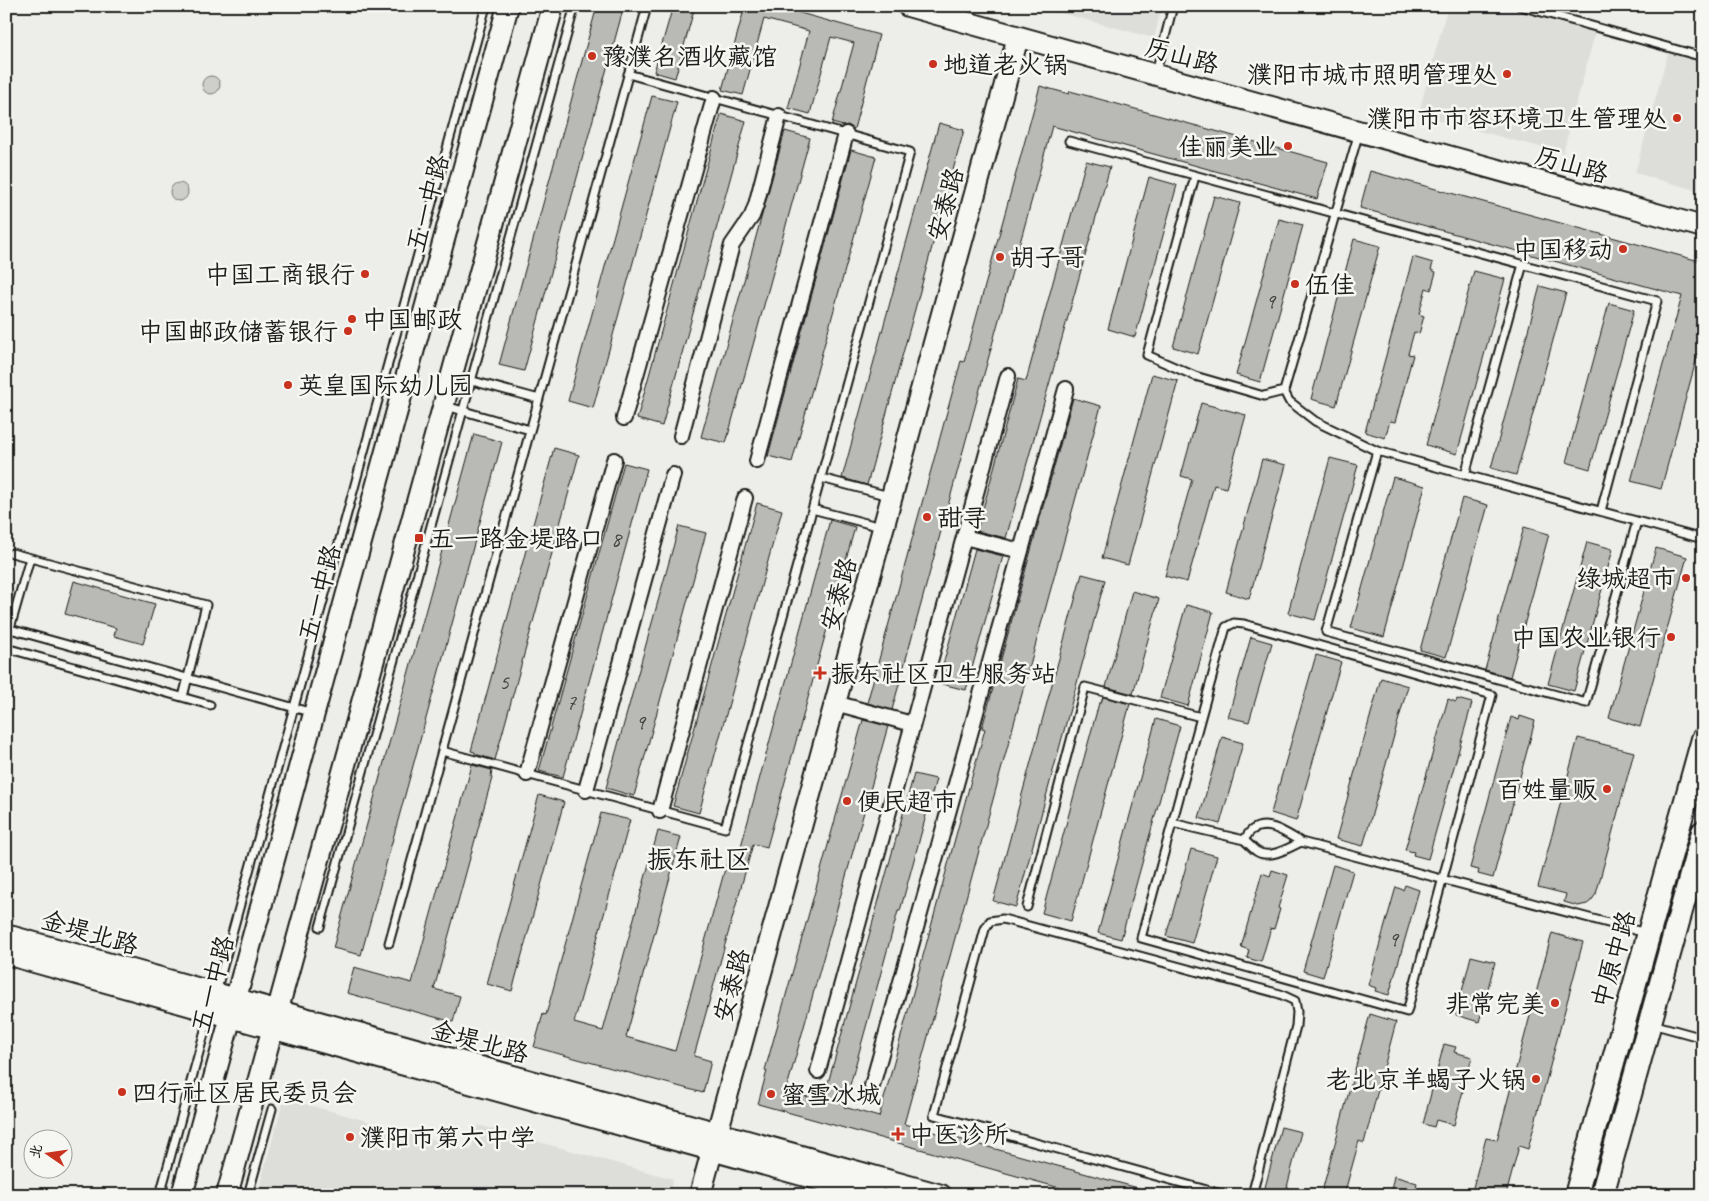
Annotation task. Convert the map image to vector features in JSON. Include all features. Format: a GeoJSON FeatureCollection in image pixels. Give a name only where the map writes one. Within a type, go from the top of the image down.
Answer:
{"type":"FeatureCollection","features":[{"type":"Feature","properties":{"kind":"main road","name":"中原中路"},"geometry":{"type":"LineString","coordinates":[[1576,1195],[1703,739]]}},
{"type":"Feature","properties":{"kind":"main road","name":"中原中路"},"geometry":{"type":"LineString","coordinates":[[1602,1195],[1703,832]]}},
{"type":"Feature","properties":{"kind":"street","name":"五一中路"},"geometry":{"type":"LineString","coordinates":[[182,1195],[508,6]]}},
{"type":"Feature","properties":{"kind":"street"},"geometry":{"type":"LineString","coordinates":[[227,1195],[553,6]]}},
{"type":"Feature","properties":{"kind":"street","name":"历山路"},"geometry":{"type":"LineString","coordinates":[[908,6],[931,9],[1018,37],[1703,227]]}},
{"type":"Feature","properties":{"kind":"street","name":"安泰路"},"geometry":{"type":"LineString","coordinates":[[700,1195],[1018,37]]}},
{"type":"Feature","properties":{"kind":"street"},"geometry":{"type":"LineString","coordinates":[[624,418],[714,98]]}},
{"type":"Feature","properties":{"kind":"street"},"geometry":{"type":"LineString","coordinates":[[681,436],[732,245],[752,216],[779,116]]}},
{"type":"Feature","properties":{"kind":"street"},"geometry":{"type":"LineString","coordinates":[[757,461],[846,134]]}},
{"type":"Feature","properties":{"kind":"street"},"geometry":{"type":"LineString","coordinates":[[818,1071],[1008,376]]}},
{"type":"Feature","properties":{"kind":"street"},"geometry":{"type":"LineString","coordinates":[[872,1086],[1066,389]]}},
{"type":"Feature","properties":{"kind":"street"},"geometry":{"type":"LineString","coordinates":[[527,774],[614,460]]}},
{"type":"Feature","properties":{"kind":"street"},"geometry":{"type":"LineString","coordinates":[[586,790],[674,475]]}},
{"type":"Feature","properties":{"kind":"street"},"geometry":{"type":"LineString","coordinates":[[660,811],[745,498]]}},
{"type":"Feature","properties":{"kind":"street"},"geometry":{"type":"LineString","coordinates":[[964,537],[1021,551]]}},
{"type":"Feature","properties":{"kind":"street"},"geometry":{"type":"LineString","coordinates":[[835,704],[912,724]]}},
{"type":"Feature","properties":{"kind":"street","name":"金堤北路"},"geometry":{"type":"LineString","coordinates":[[6,935],[233,1009],[715,1142],[941,1195]]}},
{"type":"Feature","properties":{"kind":"street","name":"金堤北路"},"geometry":{"type":"LineString","coordinates":[[6,954],[213,1003]]}},
{"type":"Feature","properties":{"kind":"street","name":"金堤北路"},"geometry":{"type":"LineString","coordinates":[[715,1142],[874,1195]]}},
{"type":"Feature","properties":{"kind":"lane"},"geometry":{"type":"LineString","coordinates":[[160,1195],[486,6]]}},
{"type":"Feature","properties":{"kind":"lane"},"geometry":{"type":"LineString","coordinates":[[1155,75],[1173,6]]}},
{"type":"Feature","properties":{"kind":"lane"},"geometry":{"type":"LineString","coordinates":[[1520,6],[1703,56]]}},
{"type":"Feature","properties":{"kind":"lane"},"geometry":{"type":"LineString","coordinates":[[320,927],[574,9]]}},
{"type":"Feature","properties":{"kind":"lane"},"geometry":{"type":"LineString","coordinates":[[389,943],[646,10]]}},
{"type":"Feature","properties":{"kind":"lane"},"geometry":{"type":"LineString","coordinates":[[442,751],[724,828],[821,478],[910,152],[628,74]]}},
{"type":"Feature","properties":{"kind":"lane"},"geometry":{"type":"LineString","coordinates":[[1359,132],[1284,391],[1289,401],[1316,422],[1377,451],[1703,539]]}},
{"type":"Feature","properties":{"kind":"lane"},"geometry":{"type":"LineString","coordinates":[[1069,141],[1657,301],[1601,511]]}},
{"type":"Feature","properties":{"kind":"lane"},"geometry":{"type":"LineString","coordinates":[[1195,176],[1147,355],[1195,376],[1264,396],[1284,391]]}},
{"type":"Feature","properties":{"kind":"lane"},"geometry":{"type":"LineString","coordinates":[[1466,475],[1523,264]]}},
{"type":"Feature","properties":{"kind":"lane"},"geometry":{"type":"LineString","coordinates":[[451,375],[538,399]]}},
{"type":"Feature","properties":{"kind":"lane"},"geometry":{"type":"LineString","coordinates":[[443,406],[530,430]]}},
{"type":"Feature","properties":{"kind":"lane"},"geometry":{"type":"LineString","coordinates":[[1377,451],[1326,632],[1586,702],[1637,521]]}},
{"type":"Feature","properties":{"kind":"lane"},"geometry":{"type":"LineString","coordinates":[[821,478],[892,497]]}},
{"type":"Feature","properties":{"kind":"lane"},"geometry":{"type":"LineString","coordinates":[[812,509],[883,528]]}},
{"type":"Feature","properties":{"kind":"lane"},"geometry":{"type":"LineString","coordinates":[[12,553],[206,606],[183,697]]}},
{"type":"Feature","properties":{"kind":"lane"},"geometry":{"type":"LineString","coordinates":[[6,642],[30,558]]}},
{"type":"Feature","properties":{"kind":"lane"},"geometry":{"type":"LineString","coordinates":[[1234,623],[1492,695],[1407,1012],[1141,938],[1172,822],[1226,627],[1234,623]]}},
{"type":"Feature","properties":{"kind":"lane"},"geometry":{"type":"LineString","coordinates":[[10,629],[313,714]]}},
{"type":"Feature","properties":{"kind":"lane"},"geometry":{"type":"LineString","coordinates":[[6,648],[210,705]]}},
{"type":"Feature","properties":{"kind":"lane"},"geometry":{"type":"LineString","coordinates":[[1027,906],[1085,687],[1201,717]]}},
{"type":"Feature","properties":{"kind":"lane"},"geometry":{"type":"LineString","coordinates":[[1172,822],[1244,840],[1257,852],[1269,854],[1285,850],[1302,842]]}},
{"type":"Feature","properties":{"kind":"lane"},"geometry":{"type":"LineString","coordinates":[[1244,840],[1251,830],[1266,826],[1282,831],[1302,842],[1648,934]]}},
{"type":"Feature","properties":{"kind":"lane"},"geometry":{"type":"LineString","coordinates":[[1225,1195],[934,1114],[985,929],[990,921],[1003,919],[1280,994],[1295,1001],[1298,1012],[1296,1026],[1252,1195]]}},
{"type":"Feature","properties":{"kind":"lane"},"geometry":{"type":"LineString","coordinates":[[1649,1024],[1703,1038]]}},
{"type":"Feature","properties":{"kind":"lane"},"geometry":{"type":"LineString","coordinates":[[248,1195],[272,1109]]}},
{"type":"Feature","properties":{"kind":"shaded area"},"geometry":{"type":"Polygon","coordinates":[[[1043,6],[1162,6],[1154,38],[1042,8],[1043,6]]]}},
{"type":"Feature","properties":{"kind":"shaded area","name":"濮阳市城市照明管理处"},"geometry":{"type":"Polygon","coordinates":[[[1448,6],[1498,6],[1595,33],[1563,153],[1418,115],[1448,6]]]}},
{"type":"Feature","properties":{"kind":"shaded area","name":"濮阳市市容环境卫生管理处"},"geometry":{"type":"Polygon","coordinates":[[[1668,53],[1703,62],[1703,192],[1635,173],[1668,53]]]}},
{"type":"Feature","properties":{"kind":"shaded area"},"geometry":{"type":"Polygon","coordinates":[[[211,76],[217,79],[220,85],[217,91],[211,94],[205,91],[202,85],[205,79],[211,76]]]}},
{"type":"Feature","properties":{"kind":"shaded area"},"geometry":{"type":"Polygon","coordinates":[[[179,183],[185,186],[188,192],[185,198],[179,201],[173,198],[170,192],[173,186],[179,183]]]}},
{"type":"Feature","properties":{"kind":"shaded area","name":"濮阳市第六中学"},"geometry":{"type":"Polygon","coordinates":[[[284,1098],[471,1150],[478,1125],[673,1179],[669,1195],[257,1195],[284,1098]]]}},
{"type":"Feature","properties":{"kind":"building"},"geometry":{"type":"Polygon","coordinates":[[[597,6],[624,6],[524,371],[499,365],[597,6]]]}},
{"type":"Feature","properties":{"kind":"building"},"geometry":{"type":"Polygon","coordinates":[[[673,6],[695,6],[675,78],[654,72],[673,6]]]}},
{"type":"Feature","properties":{"kind":"building"},"geometry":{"type":"Polygon","coordinates":[[[745,6],[775,6],[879,35],[854,129],[848,125],[843,126],[832,123],[854,43],[831,37],[810,114],[788,108],[809,31],[764,19],[743,95],[722,90],[745,6]]]}},
{"type":"Feature","properties":{"kind":"building"},"geometry":{"type":"Polygon","coordinates":[[[1040,86],[1069,94],[1070,91],[1328,162],[1317,199],[1052,126],[892,710],[867,703],[961,361],[964,362],[1040,86]]]}},
{"type":"Feature","properties":{"kind":"building"},"geometry":{"type":"Polygon","coordinates":[[[652,96],[677,102],[593,408],[568,401],[652,96]]]}},
{"type":"Feature","properties":{"kind":"building"},"geometry":{"type":"Polygon","coordinates":[[[721,114],[746,121],[662,426],[637,419],[721,114]]]}},
{"type":"Feature","properties":{"kind":"building"},"geometry":{"type":"Polygon","coordinates":[[[939,123],[964,130],[867,485],[842,478],[939,123]]]}},
{"type":"Feature","properties":{"kind":"building"},"geometry":{"type":"Polygon","coordinates":[[[785,131],[810,138],[726,443],[701,437],[785,131]]]}},
{"type":"Feature","properties":{"kind":"building"},"geometry":{"type":"Polygon","coordinates":[[[851,150],[876,157],[792,462],[768,456],[851,150]]]}},
{"type":"Feature","properties":{"kind":"building"},"geometry":{"type":"Polygon","coordinates":[[[1086,161],[1110,167],[1006,538],[977,531],[1018,379],[1026,381],[1086,161]]]}},
{"type":"Feature","properties":{"kind":"building"},"geometry":{"type":"Polygon","coordinates":[[[1370,171],[1703,262],[1703,335],[1661,489],[1631,481],[1682,296],[1360,208],[1370,171]]]}},
{"type":"Feature","properties":{"kind":"building"},"geometry":{"type":"Polygon","coordinates":[[[1149,177],[1177,185],[1135,337],[1108,329],[1149,177]]]}},
{"type":"Feature","properties":{"kind":"building"},"geometry":{"type":"Polygon","coordinates":[[[1214,196],[1240,203],[1198,354],[1173,347],[1214,196]]]}},
{"type":"Feature","properties":{"kind":"building"},"geometry":{"type":"Polygon","coordinates":[[[1279,219],[1303,225],[1260,382],[1236,375],[1279,219]]]}},
{"type":"Feature","properties":{"kind":"building"},"geometry":{"type":"Polygon","coordinates":[[[1354,239],[1380,246],[1336,406],[1311,399],[1354,239]]]}},
{"type":"Feature","properties":{"kind":"building"},"geometry":{"type":"Polygon","coordinates":[[[1413,257],[1433,263],[1431,270],[1436,272],[1431,290],[1426,288],[1419,314],[1424,316],[1419,334],[1414,332],[1408,354],[1413,355],[1395,422],[1390,421],[1385,438],[1365,432],[1413,257]]]}},
{"type":"Feature","properties":{"kind":"building"},"geometry":{"type":"Polygon","coordinates":[[[1474,271],[1505,279],[1457,454],[1426,445],[1474,271]]]}},
{"type":"Feature","properties":{"kind":"building"},"geometry":{"type":"Polygon","coordinates":[[[1540,286],[1566,293],[1516,475],[1491,468],[1540,286]]]}},
{"type":"Feature","properties":{"kind":"building"},"geometry":{"type":"Polygon","coordinates":[[[1609,303],[1634,310],[1590,469],[1566,462],[1609,303]]]}},
{"type":"Feature","properties":{"kind":"building"},"geometry":{"type":"Polygon","coordinates":[[[1152,374],[1178,381],[1128,565],[1102,558],[1152,374]]]}},
{"type":"Feature","properties":{"kind":"building"},"geometry":{"type":"Polygon","coordinates":[[[1073,398],[1101,406],[904,1124],[1149,1191],[1149,1195],[1085,1195],[758,1104],[767,1071],[765,1070],[863,720],[888,726],[786,1091],[823,1101],[914,774],[936,779],[844,1107],[879,1117],[985,729],[982,728],[1073,398]]]}},
{"type":"Feature","properties":{"kind":"building"},"geometry":{"type":"Polygon","coordinates":[[[1201,403],[1246,415],[1226,488],[1214,485],[1187,582],[1165,576],[1192,479],[1181,476],[1201,403]]]}},
{"type":"Feature","properties":{"kind":"building"},"geometry":{"type":"Polygon","coordinates":[[[474,434],[502,442],[361,955],[333,948],[474,434]]]}},
{"type":"Feature","properties":{"kind":"building"},"geometry":{"type":"Polygon","coordinates":[[[554,448],[579,455],[495,760],[471,751],[554,448]]]}},
{"type":"Feature","properties":{"kind":"building"},"geometry":{"type":"Polygon","coordinates":[[[1330,458],[1358,465],[1315,620],[1288,613],[1330,458]]]}},
{"type":"Feature","properties":{"kind":"building"},"geometry":{"type":"Polygon","coordinates":[[[1262,459],[1286,465],[1249,599],[1226,592],[1262,459]]]}},
{"type":"Feature","properties":{"kind":"building"},"geometry":{"type":"Polygon","coordinates":[[[624,463],[647,469],[563,777],[539,771],[624,463]]]}},
{"type":"Feature","properties":{"kind":"building"},"geometry":{"type":"Polygon","coordinates":[[[1393,477],[1425,486],[1384,637],[1351,628],[1393,477]]]}},
{"type":"Feature","properties":{"kind":"building"},"geometry":{"type":"Polygon","coordinates":[[[1462,498],[1488,505],[1446,657],[1420,650],[1462,498]]]}},
{"type":"Feature","properties":{"kind":"building"},"geometry":{"type":"Polygon","coordinates":[[[757,503],[782,510],[699,813],[673,806],[757,503]]]}},
{"type":"Feature","properties":{"kind":"building"},"geometry":{"type":"Polygon","coordinates":[[[830,520],[855,527],[767,847],[753,844],[694,1056],[711,1061],[703,1093],[534,1047],[543,1014],[546,1015],[601,813],[630,820],[574,1023],[603,1031],[658,831],[681,837],[626,1037],[675,1051],[731,847],[740,850],[830,520]]]}},
{"type":"Feature","properties":{"kind":"building"},"geometry":{"type":"Polygon","coordinates":[[[679,526],[706,533],[634,796],[606,788],[679,526]]]}},
{"type":"Feature","properties":{"kind":"building"},"geometry":{"type":"Polygon","coordinates":[[[1524,527],[1549,534],[1510,677],[1485,670],[1524,527]]]}},
{"type":"Feature","properties":{"kind":"building"},"geometry":{"type":"Polygon","coordinates":[[[1587,542],[1613,549],[1574,691],[1548,684],[1587,542]]]}},
{"type":"Feature","properties":{"kind":"building"},"geometry":{"type":"Polygon","coordinates":[[[1656,548],[1687,557],[1640,727],[1609,718],[1656,548]]]}},
{"type":"Feature","properties":{"kind":"building"},"geometry":{"type":"Polygon","coordinates":[[[975,549],[1003,556],[966,690],[938,683],[975,549]]]}},
{"type":"Feature","properties":{"kind":"building"},"geometry":{"type":"Polygon","coordinates":[[[1082,574],[1105,580],[1016,907],[993,901],[1082,574]]]}},
{"type":"Feature","properties":{"kind":"building"},"geometry":{"type":"Polygon","coordinates":[[[74,581],[155,604],[143,644],[114,636],[116,628],[65,614],[74,581]]]}},
{"type":"Feature","properties":{"kind":"building"},"geometry":{"type":"Polygon","coordinates":[[[1132,591],[1159,599],[1133,694],[1106,687],[1132,591]]]}},
{"type":"Feature","properties":{"kind":"building"},"geometry":{"type":"Polygon","coordinates":[[[1186,605],[1213,612],[1188,706],[1160,698],[1186,605]]]}},
{"type":"Feature","properties":{"kind":"building"},"geometry":{"type":"Polygon","coordinates":[[[1251,637],[1272,643],[1249,722],[1228,717],[1251,637]]]}},
{"type":"Feature","properties":{"kind":"building"},"geometry":{"type":"Polygon","coordinates":[[[1316,655],[1341,662],[1296,821],[1271,813],[1316,655]]]}},
{"type":"Feature","properties":{"kind":"building"},"geometry":{"type":"Polygon","coordinates":[[[1381,678],[1408,686],[1363,846],[1336,839],[1381,678]]]}},
{"type":"Feature","properties":{"kind":"building"},"geometry":{"type":"Polygon","coordinates":[[[1103,697],[1130,704],[1071,921],[1042,913],[1099,703],[1101,703],[1103,697]]]}},
{"type":"Feature","properties":{"kind":"building"},"geometry":{"type":"Polygon","coordinates":[[[1448,699],[1456,702],[1457,699],[1472,703],[1428,859],[1413,855],[1414,852],[1405,850],[1448,699]]]}},
{"type":"Feature","properties":{"kind":"building"},"geometry":{"type":"Polygon","coordinates":[[[1520,716],[1535,721],[1493,878],[1478,874],[1479,870],[1470,868],[1511,717],[1519,720],[1520,716]]]}},
{"type":"Feature","properties":{"kind":"building"},"geometry":{"type":"Polygon","coordinates":[[[1156,719],[1180,726],[1121,939],[1098,933],[1156,719]]]}},
{"type":"Feature","properties":{"kind":"building"},"geometry":{"type":"Polygon","coordinates":[[[1222,737],[1243,743],[1220,824],[1199,818],[1222,737]]]}},
{"type":"Feature","properties":{"kind":"building"},"geometry":{"type":"Polygon","coordinates":[[[1578,738],[1634,752],[1596,894],[1587,904],[1578,906],[1564,902],[1566,894],[1538,887],[1578,738]]]}},
{"type":"Feature","properties":{"kind":"building"},"geometry":{"type":"Polygon","coordinates":[[[472,765],[492,770],[492,778],[434,989],[460,996],[453,1022],[347,993],[354,967],[412,983],[472,765]]]}},
{"type":"Feature","properties":{"kind":"building"},"geometry":{"type":"Polygon","coordinates":[[[539,795],[564,802],[512,991],[487,984],[539,795]]]}},
{"type":"Feature","properties":{"kind":"building"},"geometry":{"type":"Polygon","coordinates":[[[1191,849],[1217,856],[1192,943],[1166,936],[1191,849]]]}},
{"type":"Feature","properties":{"kind":"building"},"geometry":{"type":"Polygon","coordinates":[[[1333,865],[1353,871],[1323,977],[1303,971],[1333,865]]]}},
{"type":"Feature","properties":{"kind":"building"},"geometry":{"type":"Polygon","coordinates":[[[1272,870],[1288,875],[1274,929],[1271,928],[1261,962],[1247,958],[1249,950],[1241,947],[1262,873],[1270,876],[1272,870]]]}},
{"type":"Feature","properties":{"kind":"building"},"geometry":{"type":"Polygon","coordinates":[[[1405,885],[1419,890],[1389,995],[1375,991],[1376,988],[1368,985],[1396,887],[1403,890],[1405,885]]]}},
{"type":"Feature","properties":{"kind":"building"},"geometry":{"type":"Polygon","coordinates":[[[1552,933],[1583,942],[1528,1149],[1519,1146],[1506,1195],[1471,1195],[1486,1138],[1497,1140],[1552,933]]]}},
{"type":"Feature","properties":{"kind":"building"},"geometry":{"type":"Polygon","coordinates":[[[1471,956],[1495,962],[1479,1022],[1456,1015],[1471,956]]]}},
{"type":"Feature","properties":{"kind":"building"},"geometry":{"type":"Polygon","coordinates":[[[1370,1014],[1396,1022],[1364,1143],[1359,1141],[1344,1195],[1321,1195],[1370,1014]]]}},
{"type":"Feature","properties":{"kind":"building"},"geometry":{"type":"Polygon","coordinates":[[[1444,1044],[1456,1047],[1454,1052],[1472,1057],[1454,1125],[1436,1120],[1434,1127],[1423,1124],[1444,1044]]]}},
{"type":"Feature","properties":{"kind":"building"},"geometry":{"type":"Polygon","coordinates":[[[1281,1127],[1301,1132],[1285,1195],[1263,1195],[1281,1127]]]}},
{"type":"Feature","properties":{"kind":"building"},"geometry":{"type":"Polygon","coordinates":[[[1394,1176],[1417,1183],[1414,1195],[1390,1195],[1394,1176]]]}},
{"type":"Feature","properties":{"kind":"place","name":"豫濮名酒收藏馆"},"geometry":{"type":"Point","coordinates":[592,56]}},
{"type":"Feature","properties":{"kind":"place","name":"地道老火锅"},"geometry":{"type":"Point","coordinates":[933,64]}},
{"type":"Feature","properties":{"kind":"place","name":"濮阳市城市照明管理处"},"geometry":{"type":"Point","coordinates":[1507,74]}},
{"type":"Feature","properties":{"kind":"place","name":"濮阳市市容环境卫生管理处"},"geometry":{"type":"Point","coordinates":[1677,118]}},
{"type":"Feature","properties":{"kind":"place","name":"佳丽美业"},"geometry":{"type":"Point","coordinates":[1288,146]}},
{"type":"Feature","properties":{"kind":"place","name":"中国移动"},"geometry":{"type":"Point","coordinates":[1623,249]}},
{"type":"Feature","properties":{"kind":"place","name":"胡子哥"},"geometry":{"type":"Point","coordinates":[1000,257]}},
{"type":"Feature","properties":{"kind":"place","name":"中国工商银行"},"geometry":{"type":"Point","coordinates":[365,274]}},
{"type":"Feature","properties":{"kind":"place","name":"伍佳"},"geometry":{"type":"Point","coordinates":[1295,284]}},
{"type":"Feature","properties":{"kind":"place","name":"中国邮政"},"geometry":{"type":"Point","coordinates":[352,319]}},
{"type":"Feature","properties":{"kind":"place","name":"中国邮政储蓄银行"},"geometry":{"type":"Point","coordinates":[348,331]}},
{"type":"Feature","properties":{"kind":"place","name":"英皇国际幼儿园"},"geometry":{"type":"Point","coordinates":[288,385]}},
{"type":"Feature","properties":{"kind":"place","name":"甜寻"},"geometry":{"type":"Point","coordinates":[927,517]}},
{"type":"Feature","properties":{"kind":"place","name":"五一路金堤路口"},"geometry":{"type":"Point","coordinates":[419,538]}},
{"type":"Feature","properties":{"kind":"place","name":"绿城超市"},"geometry":{"type":"Point","coordinates":[1686,578]}},
{"type":"Feature","properties":{"kind":"place","name":"中国农业银行"},"geometry":{"type":"Point","coordinates":[1671,637]}},
{"type":"Feature","properties":{"kind":"place","name":"振东社区卫生服务站"},"geometry":{"type":"Point","coordinates":[820,673]}},
{"type":"Feature","properties":{"kind":"place","name":"百姓量贩"},"geometry":{"type":"Point","coordinates":[1607,789]}},
{"type":"Feature","properties":{"kind":"place","name":"便民超市"},"geometry":{"type":"Point","coordinates":[847,801]}},
{"type":"Feature","properties":{"kind":"place","name":"非常完美"},"geometry":{"type":"Point","coordinates":[1555,1003]}},
{"type":"Feature","properties":{"kind":"place","name":"老北京羊蝎子火锅"},"geometry":{"type":"Point","coordinates":[1536,1079]}},
{"type":"Feature","properties":{"kind":"place","name":"四行社区居民委员会"},"geometry":{"type":"Point","coordinates":[122,1092]}},
{"type":"Feature","properties":{"kind":"place","name":"蜜雪冰城"},"geometry":{"type":"Point","coordinates":[771,1094]}},
{"type":"Feature","properties":{"kind":"place","name":"中医诊所"},"geometry":{"type":"Point","coordinates":[898,1134]}},
{"type":"Feature","properties":{"kind":"place","name":"濮阳市第六中学"},"geometry":{"type":"Point","coordinates":[350,1137]}},
{"type":"Feature","properties":{"kind":"district","name":"振东社区"},"geometry":{"type":"Point","coordinates":[699,859]}}]}
